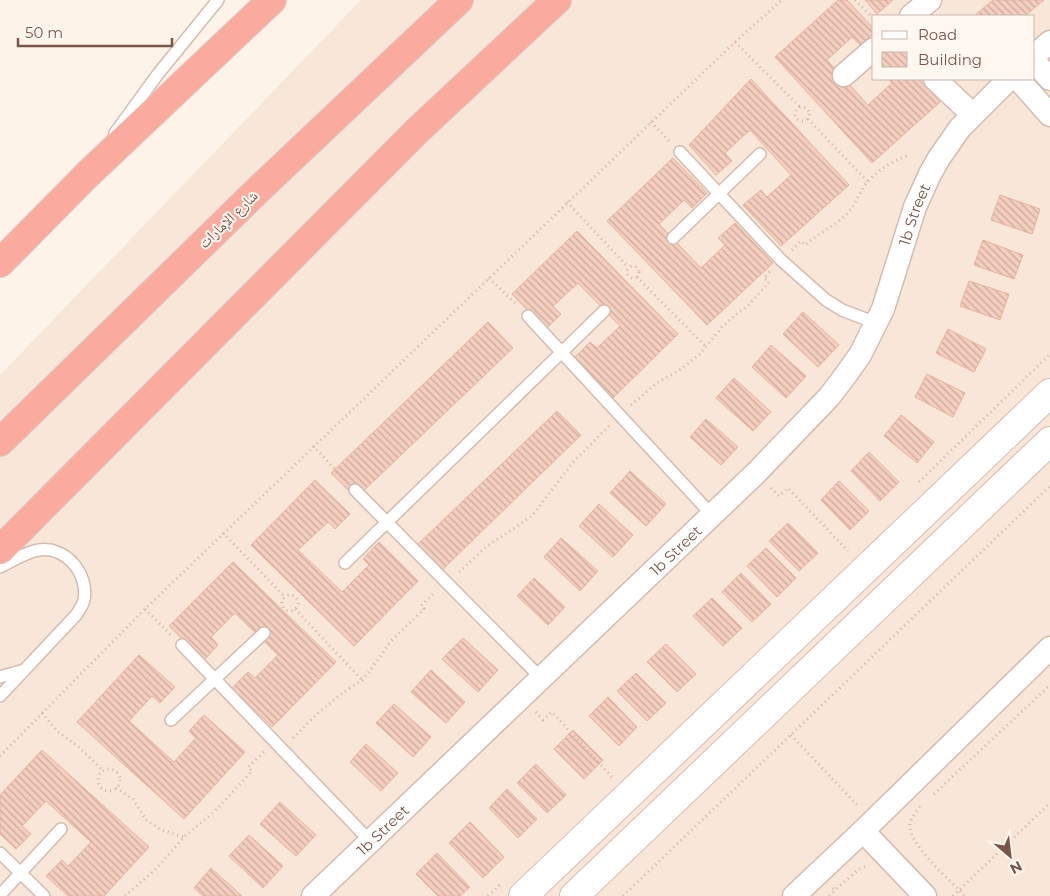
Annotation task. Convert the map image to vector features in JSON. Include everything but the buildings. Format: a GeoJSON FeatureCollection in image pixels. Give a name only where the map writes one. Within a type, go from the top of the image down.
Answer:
{"type":"FeatureCollection","features":[{"type":"Feature","properties":{"kind":"highway"},"geometry":{"type":"LineString","coordinates":[[0,263],[88,174],[272,0]]}},
{"type":"Feature","properties":{"kind":"highway","name":"شارع الإمارات"},"geometry":{"type":"LineString","coordinates":[[0,442],[258,190],[459,0]]}},
{"type":"Feature","properties":{"kind":"highway"},"geometry":{"type":"LineString","coordinates":[[0,550],[418,130],[557,0]]}},
{"type":"Feature","properties":{"kind":"street"},"geometry":{"type":"LineString","coordinates":[[912,15],[930,0]]}},
{"type":"Feature","properties":{"kind":"street"},"geometry":{"type":"LineString","coordinates":[[1035,55],[1050,42]]}},
{"type":"Feature","properties":{"kind":"street"},"geometry":{"type":"LineString","coordinates":[[844,75],[872,51]]}},
{"type":"Feature","properties":{"kind":"street"},"geometry":{"type":"LineString","coordinates":[[1035,62],[1050,80]]}},
{"type":"Feature","properties":{"kind":"street"},"geometry":{"type":"LineString","coordinates":[[936,80],[972,114]]}},
{"type":"Feature","properties":{"kind":"street","name":"1b Street"},"geometry":{"type":"LineString","coordinates":[[313,896],[756,473],[812,416],[840,383],[860,355],[883,309],[918,198],[930,174],[949,143],[972,114],[1008,80]]}},
{"type":"Feature","properties":{"kind":"street"},"geometry":{"type":"LineString","coordinates":[[1019,80],[1050,115]]}},
{"type":"Feature","properties":{"kind":"street"},"geometry":{"type":"LineString","coordinates":[[523,896],[1050,393]]}},
{"type":"Feature","properties":{"kind":"street"},"geometry":{"type":"LineString","coordinates":[[574,896],[1050,442]]}},
{"type":"Feature","properties":{"kind":"street"},"geometry":{"type":"LineString","coordinates":[[794,896],[864,831],[1050,648]]}},
{"type":"Feature","properties":{"kind":"street"},"geometry":{"type":"LineString","coordinates":[[864,831],[925,896]]}},
{"type":"Feature","properties":{"kind":"lane"},"geometry":{"type":"LineString","coordinates":[[88,174],[158,74],[218,0]]}},
{"type":"Feature","properties":{"kind":"lane"},"geometry":{"type":"LineString","coordinates":[[680,152],[781,260],[833,306],[876,323]]}},
{"type":"Feature","properties":{"kind":"lane"},"geometry":{"type":"LineString","coordinates":[[673,238],[760,154]]}},
{"type":"Feature","properties":{"kind":"lane"},"geometry":{"type":"LineString","coordinates":[[345,563],[604,311]]}},
{"type":"Feature","properties":{"kind":"lane"},"geometry":{"type":"LineString","coordinates":[[528,316],[712,515]]}},
{"type":"Feature","properties":{"kind":"lane"},"geometry":{"type":"LineString","coordinates":[[355,490],[541,678]]}},
{"type":"Feature","properties":{"kind":"lane"},"geometry":{"type":"LineString","coordinates":[[0,567],[41,550],[56,552],[70,559],[80,570],[84,585],[84,600],[77,614],[0,696]]}},
{"type":"Feature","properties":{"kind":"lane"},"geometry":{"type":"LineString","coordinates":[[171,720],[264,633]]}},
{"type":"Feature","properties":{"kind":"lane"},"geometry":{"type":"LineString","coordinates":[[182,645],[370,841]]}},
{"type":"Feature","properties":{"kind":"lane"},"geometry":{"type":"LineString","coordinates":[[0,677],[25,670]]}},
{"type":"Feature","properties":{"kind":"lane"},"geometry":{"type":"LineString","coordinates":[[0,895],[61,830]]}},
{"type":"Feature","properties":{"kind":"lane"},"geometry":{"type":"LineString","coordinates":[[0,853],[44,896]]}},
{"type":"Feature","properties":{"kind":"path"},"geometry":{"type":"LineString","coordinates":[[0,756],[223,533],[567,202],[735,42],[782,0]]}},
{"type":"Feature","properties":{"kind":"path"},"geometry":{"type":"LineString","coordinates":[[855,0],[872,17]]}},
{"type":"Feature","properties":{"kind":"path"},"geometry":{"type":"LineString","coordinates":[[735,42],[800,107],[808,110],[808,119]]}},
{"type":"Feature","properties":{"kind":"path"},"geometry":{"type":"LineString","coordinates":[[800,107],[795,114],[796,118],[804,121],[808,119]]}},
{"type":"Feature","properties":{"kind":"path"},"geometry":{"type":"LineString","coordinates":[[808,119],[868,182]]}},
{"type":"Feature","properties":{"kind":"path"},"geometry":{"type":"LineString","coordinates":[[651,122],[680,152]]}},
{"type":"Feature","properties":{"kind":"path"},"geometry":{"type":"LineString","coordinates":[[125,896],[156,869],[184,837],[225,802],[252,771],[248,767],[275,742],[284,734],[291,741],[317,714],[362,680],[391,641],[424,609],[421,606],[446,581],[458,571],[460,573],[486,547],[532,516],[574,462],[620,415],[657,383],[690,362],[730,320],[758,297],[769,282],[764,278],[801,241],[805,245],[847,214],[874,175],[895,160],[907,156]]}},
{"type":"Feature","properties":{"kind":"path"},"geometry":{"type":"LineString","coordinates":[[567,202],[628,267]]}},
{"type":"Feature","properties":{"kind":"path"},"geometry":{"type":"LineString","coordinates":[[628,267],[636,266],[639,273],[637,277]]}},
{"type":"Feature","properties":{"kind":"path"},"geometry":{"type":"LineString","coordinates":[[628,267],[626,271],[630,278],[634,279],[637,277]]}},
{"type":"Feature","properties":{"kind":"path"},"geometry":{"type":"LineString","coordinates":[[637,277],[706,347]]}},
{"type":"Feature","properties":{"kind":"path"},"geometry":{"type":"LineString","coordinates":[[489,278],[528,316]]}},
{"type":"Feature","properties":{"kind":"path"},"geometry":{"type":"LineString","coordinates":[[313,446],[355,490]]}},
{"type":"Feature","properties":{"kind":"path"},"geometry":{"type":"LineString","coordinates":[[756,473],[779,496],[788,488],[848,551]]}},
{"type":"Feature","properties":{"kind":"path"},"geometry":{"type":"LineString","coordinates":[[622,896],[1050,486]]}},
{"type":"Feature","properties":{"kind":"path"},"geometry":{"type":"LineString","coordinates":[[223,533],[285,597]]}},
{"type":"Feature","properties":{"kind":"path"},"geometry":{"type":"LineString","coordinates":[[289,595],[294,596],[298,605],[295,609],[286,610],[282,601],[285,597],[289,595]]}},
{"type":"Feature","properties":{"kind":"path"},"geometry":{"type":"LineString","coordinates":[[145,609],[182,645]]}},
{"type":"Feature","properties":{"kind":"path"},"geometry":{"type":"LineString","coordinates":[[295,609],[362,680]]}},
{"type":"Feature","properties":{"kind":"path"},"geometry":{"type":"LineString","coordinates":[[934,795],[1050,685]]}},
{"type":"Feature","properties":{"kind":"path"},"geometry":{"type":"LineString","coordinates":[[522,697],[544,720],[552,712],[612,777]]}},
{"type":"Feature","properties":{"kind":"path"},"geometry":{"type":"LineString","coordinates":[[42,713],[57,731],[80,748],[103,771]]}},
{"type":"Feature","properties":{"kind":"path"},"geometry":{"type":"LineString","coordinates":[[791,735],[860,809]]}},
{"type":"Feature","properties":{"kind":"path"},"geometry":{"type":"LineString","coordinates":[[108,769],[118,773],[120,778],[116,788],[105,790],[100,786],[98,781],[99,775],[103,771],[108,769]]}},
{"type":"Feature","properties":{"kind":"path"},"geometry":{"type":"LineString","coordinates":[[116,788],[133,799],[146,820],[154,826],[184,837]]}},
{"type":"Feature","properties":{"kind":"path"},"geometry":{"type":"LineString","coordinates":[[926,802],[919,808],[910,822],[911,834],[917,846],[965,896]]}},
{"type":"Feature","properties":{"kind":"path"},"geometry":{"type":"LineString","coordinates":[[953,896],[1050,804]]}},
{"type":"Feature","properties":{"kind":"path"},"geometry":{"type":"LineString","coordinates":[[829,896],[859,869],[867,866],[875,867]]}},
{"type":"Feature","properties":{"kind":"path"},"geometry":{"type":"LineString","coordinates":[[819,873],[835,890]]}},
{"type":"Feature","properties":{"kind":"shaded area"},"geometry":{"type":"Polygon","coordinates":[[[361,0],[1050,0],[1050,896],[0,896],[0,375],[361,0]]]}}]}
